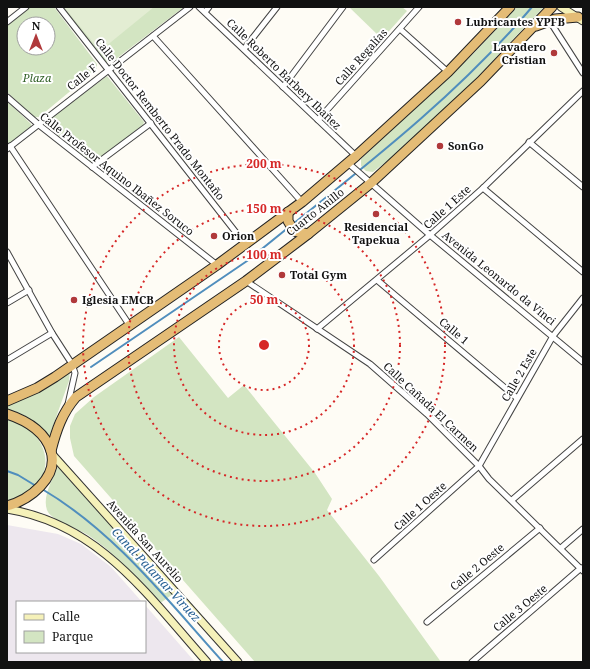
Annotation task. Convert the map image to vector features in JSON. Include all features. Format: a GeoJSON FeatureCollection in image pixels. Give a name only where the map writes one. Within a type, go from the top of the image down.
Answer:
{"type":"FeatureCollection","features":[{"type":"Feature","properties":{"kind":"highway","name":"Cuarto Anillo"},"geometry":{"type":"LineString","coordinates":[[7,401],[37,388],[130,326],[217,265],[351,166],[356,156],[448,72],[510,7]]}},
{"type":"Feature","properties":{"kind":"highway","name":"Cuarto Anillo"},"geometry":{"type":"LineString","coordinates":[[7,506],[27,498],[39,489],[45,481],[50,467],[51,452],[60,421],[67,407],[85,390],[142,353],[246,281],[308,234],[371,183],[481,81],[552,7]]}},
{"type":"Feature","properties":{"kind":"highway"},"geometry":{"type":"LineString","coordinates":[[533,27],[550,20],[581,19]]}},
{"type":"Feature","properties":{"kind":"highway"},"geometry":{"type":"LineString","coordinates":[[288,212],[290,229],[295,240],[295,244]]}},
{"type":"Feature","properties":{"kind":"highway"},"geometry":{"type":"LineString","coordinates":[[274,223],[283,224],[290,229],[308,234]]}},
{"type":"Feature","properties":{"kind":"highway"},"geometry":{"type":"LineString","coordinates":[[7,414],[20,418],[32,426],[41,434],[51,452]]}},
{"type":"Feature","properties":{"kind":"main road"},"geometry":{"type":"LineString","coordinates":[[562,7],[581,19]]}},
{"type":"Feature","properties":{"kind":"main road","name":"Avenida San Aurelio"},"geometry":{"type":"LineString","coordinates":[[51,452],[238,662]]}},
{"type":"Feature","properties":{"kind":"main road"},"geometry":{"type":"LineString","coordinates":[[7,509],[47,519],[80,534],[110,556],[207,662]]}},
{"type":"Feature","properties":{"kind":"street"},"geometry":{"type":"LineString","coordinates":[[7,22],[26,7]]}},
{"type":"Feature","properties":{"kind":"street","name":"Calle Doctor Remberto Prado Montaño"},"geometry":{"type":"LineString","coordinates":[[59,7],[245,244]]}},
{"type":"Feature","properties":{"kind":"street","name":"Calle F"},"geometry":{"type":"LineString","coordinates":[[8,147],[190,7]]}},
{"type":"Feature","properties":{"kind":"street","name":"Calle Roberto Barbery Ibañez"},"geometry":{"type":"LineString","coordinates":[[199,7],[356,156]]}},
{"type":"Feature","properties":{"kind":"street"},"geometry":{"type":"LineString","coordinates":[[205,12],[209,7]]}},
{"type":"Feature","properties":{"kind":"street"},"geometry":{"type":"LineString","coordinates":[[244,49],[277,7]]}},
{"type":"Feature","properties":{"kind":"street"},"geometry":{"type":"LineString","coordinates":[[283,87],[343,7]]}},
{"type":"Feature","properties":{"kind":"street","name":"Calle Regalías"},"geometry":{"type":"LineString","coordinates":[[318,120],[419,7]]}},
{"type":"Feature","properties":{"kind":"street"},"geometry":{"type":"LineString","coordinates":[[550,20],[583,73]]}},
{"type":"Feature","properties":{"kind":"street"},"geometry":{"type":"LineString","coordinates":[[400,28],[448,72]]}},
{"type":"Feature","properties":{"kind":"street"},"geometry":{"type":"LineString","coordinates":[[153,36],[302,202]]}},
{"type":"Feature","properties":{"kind":"street","name":"Calle 1 Este"},"geometry":{"type":"LineString","coordinates":[[317,329],[430,235],[482,188],[583,91]]}},
{"type":"Feature","properties":{"kind":"street","name":"Calle Profesor Aquino Ibañez Soruco"},"geometry":{"type":"LineString","coordinates":[[7,97],[38,125],[217,265]]}},
{"type":"Feature","properties":{"kind":"street"},"geometry":{"type":"LineString","coordinates":[[92,167],[150,123]]}},
{"type":"Feature","properties":{"kind":"street"},"geometry":{"type":"LineString","coordinates":[[529,142],[583,187]]}},
{"type":"Feature","properties":{"kind":"street"},"geometry":{"type":"LineString","coordinates":[[8,147],[130,326]]}},
{"type":"Feature","properties":{"kind":"street","name":"Avenida Leonardo da Vinci"},"geometry":{"type":"LineString","coordinates":[[351,166],[430,235],[583,362]]}},
{"type":"Feature","properties":{"kind":"street"},"geometry":{"type":"LineString","coordinates":[[482,188],[583,272]]}},
{"type":"Feature","properties":{"kind":"street"},"geometry":{"type":"LineString","coordinates":[[7,252],[52,333],[72,364],[75,373],[67,407]]}},
{"type":"Feature","properties":{"kind":"street","name":"Calle 1"},"geometry":{"type":"LineString","coordinates":[[377,280],[517,398]]}},
{"type":"Feature","properties":{"kind":"street","name":"Calle Cañada El Carmen"},"geometry":{"type":"LineString","coordinates":[[246,281],[370,364],[427,414],[479,466],[488,479],[512,500],[582,569]]}},
{"type":"Feature","properties":{"kind":"street"},"geometry":{"type":"LineString","coordinates":[[7,303],[29,290]]}},
{"type":"Feature","properties":{"kind":"street","name":"Calle 2 Este"},"geometry":{"type":"LineString","coordinates":[[479,466],[553,336],[583,298]]}},
{"type":"Feature","properties":{"kind":"street"},"geometry":{"type":"LineString","coordinates":[[7,360],[52,333]]}},
{"type":"Feature","properties":{"kind":"street"},"geometry":{"type":"LineString","coordinates":[[512,500],[583,439]]}},
{"type":"Feature","properties":{"kind":"street","name":"Calle 1 Oeste"},"geometry":{"type":"LineString","coordinates":[[374,560],[479,466]]}},
{"type":"Feature","properties":{"kind":"street","name":"Calle 2 Oeste"},"geometry":{"type":"LineString","coordinates":[[427,622],[540,528]]}},
{"type":"Feature","properties":{"kind":"street"},"geometry":{"type":"LineString","coordinates":[[561,548],[583,529]]}},
{"type":"Feature","properties":{"kind":"street","name":"Calle 3 Oeste"},"geometry":{"type":"LineString","coordinates":[[472,662],[582,569]]}},
{"type":"Feature","properties":{"kind":"shaded area"},"geometry":{"type":"Polygon","coordinates":[[[7,525],[58,534],[81,544],[111,567],[141,601],[16,601],[16,653],[146,653],[146,606],[195,662],[7,662],[7,525]]]}},
{"type":"Feature","properties":{"kind":"green space","name":"Plaza"},"geometry":{"type":"Polygon","coordinates":[[[27,7],[54,7],[97,64],[97,69],[39,117],[34,117],[7,92],[7,23],[27,7]]]}},
{"type":"Feature","properties":{"kind":"green space"},"geometry":{"type":"Polygon","coordinates":[[[63,7],[184,7],[112,62],[105,62],[63,7]]]}},
{"type":"Feature","properties":{"kind":"green space"},"geometry":{"type":"Polygon","coordinates":[[[64,7],[154,7],[100,51],[64,7]]]}},
{"type":"Feature","properties":{"kind":"green space"},"geometry":{"type":"Polygon","coordinates":[[[349,7],[402,7],[407,11],[382,39],[349,7]]]}},
{"type":"Feature","properties":{"kind":"green space"},"geometry":{"type":"Polygon","coordinates":[[[517,7],[544,7],[462,93],[419,134],[373,172],[366,171],[361,166],[361,159],[474,53],[517,7]]]}},
{"type":"Feature","properties":{"kind":"green space"},"geometry":{"type":"Polygon","coordinates":[[[107,76],[144,122],[143,125],[97,161],[91,162],[46,125],[47,121],[107,76]]]}},
{"type":"Feature","properties":{"kind":"green space"},"geometry":{"type":"Polygon","coordinates":[[[7,101],[31,124],[31,127],[7,145],[7,101]]]}},
{"type":"Feature","properties":{"kind":"green space"},"geometry":{"type":"Polygon","coordinates":[[[179,337],[228,398],[244,385],[315,473],[332,499],[327,510],[379,576],[441,662],[255,662],[74,456],[70,438],[70,426],[75,414],[94,397],[179,337]]]}},
{"type":"Feature","properties":{"kind":"green space"},"geometry":{"type":"Polygon","coordinates":[[[70,370],[69,381],[49,437],[31,419],[20,413],[7,409],[7,406],[35,393],[70,370]]]}},
{"type":"Feature","properties":{"kind":"green space"},"geometry":{"type":"Polygon","coordinates":[[[7,418],[32,430],[41,444],[45,454],[45,464],[44,473],[33,488],[26,494],[7,501],[7,418]]]}},
{"type":"Feature","properties":{"kind":"green space"},"geometry":{"type":"Polygon","coordinates":[[[58,466],[173,594],[159,604],[126,567],[108,550],[88,535],[59,521],[49,514],[46,505],[47,493],[58,466]]]}},
{"type":"Feature","properties":{"kind":"waterway"},"geometry":{"type":"LineString","coordinates":[[293,224],[387,148],[448,94],[477,66],[532,7]]}},
{"type":"Feature","properties":{"kind":"waterway"},"geometry":{"type":"LineString","coordinates":[[91,367],[247,261],[289,227]]}},
{"type":"Feature","properties":{"kind":"waterway","name":"Canal Palamar Viruez"},"geometry":{"type":"LineString","coordinates":[[7,471],[18,475],[36,486]]}},
{"type":"Feature","properties":{"kind":"waterway","name":"Canal Palamar Viruez"},"geometry":{"type":"LineString","coordinates":[[42,489],[68,506],[117,546],[139,568],[223,662]]}},
{"type":"Feature","properties":{"kind":"place","name":"Lubricantes YPFB"},"geometry":{"type":"Point","coordinates":[458,22]}},
{"type":"Feature","properties":{"kind":"place","name":"Lavadero Cristian"},"geometry":{"type":"Point","coordinates":[554,53]}},
{"type":"Feature","properties":{"kind":"place","name":"SonGo"},"geometry":{"type":"Point","coordinates":[440,146]}},
{"type":"Feature","properties":{"kind":"place","name":"Residencial Tapekua"},"geometry":{"type":"Point","coordinates":[376,214]}},
{"type":"Feature","properties":{"kind":"place","name":"Orion"},"geometry":{"type":"Point","coordinates":[214,236]}},
{"type":"Feature","properties":{"kind":"place","name":"Total Gym"},"geometry":{"type":"Point","coordinates":[282,275]}},
{"type":"Feature","properties":{"kind":"place","name":"Iglesia EMCB"},"geometry":{"type":"Point","coordinates":[74,300]}}]}
